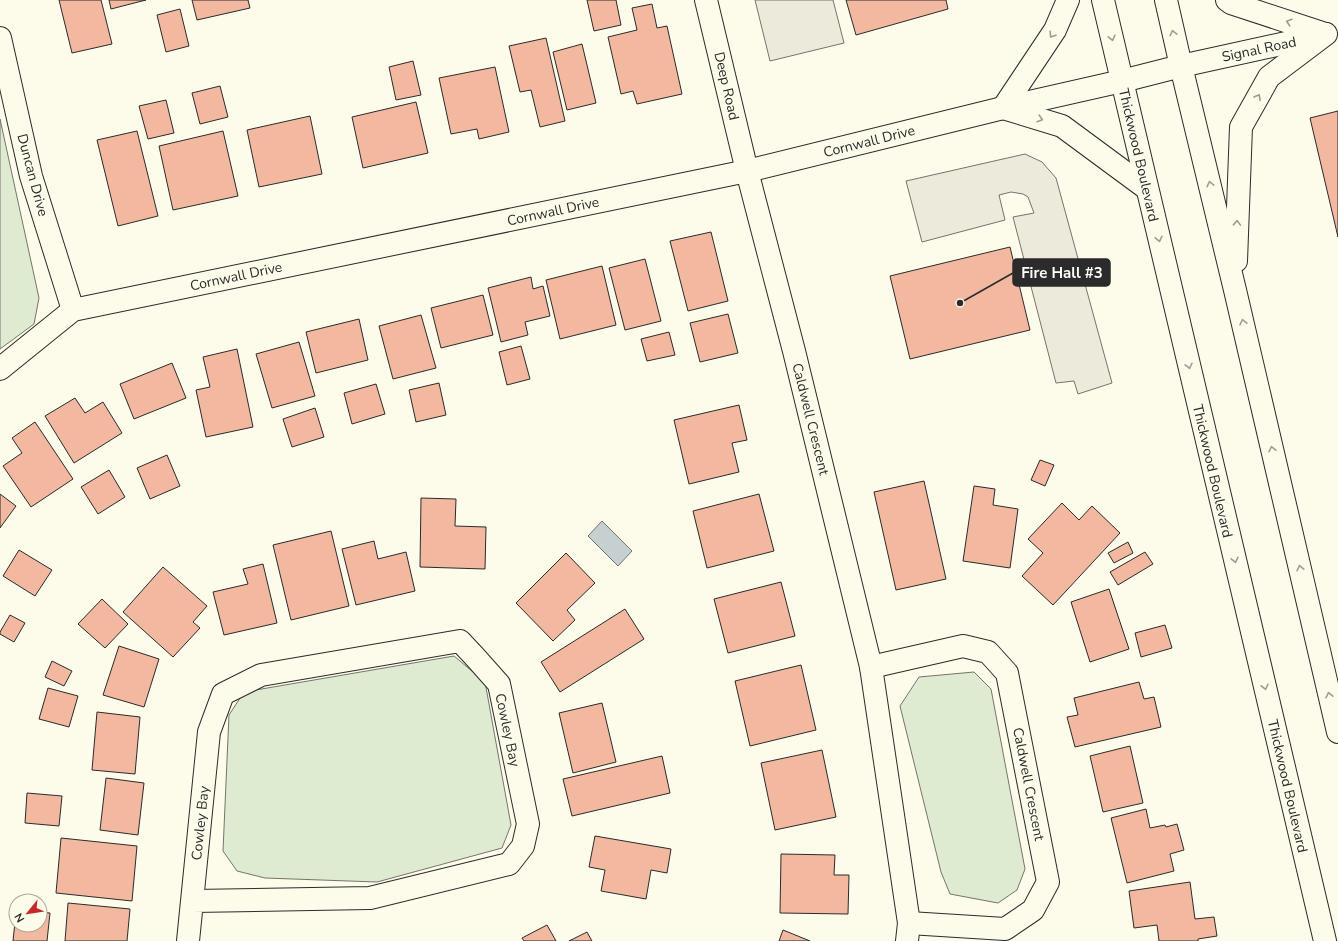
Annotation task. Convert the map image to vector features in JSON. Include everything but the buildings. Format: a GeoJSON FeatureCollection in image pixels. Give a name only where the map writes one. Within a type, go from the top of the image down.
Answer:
{"type":"FeatureCollection","features":[{"type":"Feature","properties":{"kind":"street","name":"Deep Road"},"geometry":{"type":"LineString","coordinates":[[706,0],[747,171]]}},
{"type":"Feature","properties":{"kind":"street"},"geometry":{"type":"LineString","coordinates":[[1068,0],[1055,30],[1003,108],[1062,126],[1146,188]]}},
{"type":"Feature","properties":{"kind":"street","name":"Thickwood Boulevard"},"geometry":{"type":"LineString","coordinates":[[1103,0],[1146,188],[1325,941]]}},
{"type":"Feature","properties":{"kind":"street"},"geometry":{"type":"LineString","coordinates":[[1166,0],[1338,732]]}},
{"type":"Feature","properties":{"kind":"street"},"geometry":{"type":"LineString","coordinates":[[1227,0],[1231,3],[1332,33]]}},
{"type":"Feature","properties":{"kind":"street"},"geometry":{"type":"LineString","coordinates":[[1235,290],[1241,127],[1269,77],[1332,33]]}},
{"type":"Feature","properties":{"kind":"street","name":"Signal Road"},"geometry":{"type":"LineString","coordinates":[[1122,81],[1181,66],[1332,33]]}},
{"type":"Feature","properties":{"kind":"street","name":"Duncan Drive"},"geometry":{"type":"LineString","coordinates":[[0,38],[31,176],[73,310]]}},
{"type":"Feature","properties":{"kind":"street","name":"Cornwall Drive"},"geometry":{"type":"LineString","coordinates":[[0,369],[73,310],[747,171],[1003,108],[1122,81]]}},
{"type":"Feature","properties":{"kind":"street","name":"Caldwell Crescent"},"geometry":{"type":"LineString","coordinates":[[747,171],[794,350],[871,667],[908,932],[1005,929],[1033,910],[1048,882],[1007,673],[988,652],[963,646],[871,667]]}},
{"type":"Feature","properties":{"kind":"street","name":"Cowley Bay"},"geometry":{"type":"LineString","coordinates":[[188,941],[209,732],[223,694],[261,675],[460,641],[499,684],[528,824],[523,846],[509,864],[370,898],[193,901]]}},
{"type":"Feature","properties":{"kind":"green space"},"geometry":{"type":"Polygon","coordinates":[[[0,119],[39,298],[34,324],[0,349],[0,119]]]}},
{"type":"Feature","properties":{"kind":"green space"},"geometry":{"type":"Polygon","coordinates":[[[454,656],[485,682],[511,825],[502,848],[377,882],[265,878],[237,871],[223,851],[229,715],[244,692],[454,656]]]}},
{"type":"Feature","properties":{"kind":"green space"},"geometry":{"type":"Polygon","coordinates":[[[974,672],[991,689],[1025,869],[1017,890],[998,903],[950,894],[941,872],[900,706],[919,677],[974,672]]]}},
{"type":"Feature","properties":{"kind":"shaded area"},"geometry":{"type":"Polygon","coordinates":[[[755,0],[833,0],[844,43],[770,61],[755,0]]]}},
{"type":"Feature","properties":{"kind":"shaded area"},"geometry":{"type":"Polygon","coordinates":[[[1025,154],[1042,162],[1056,178],[1112,383],[1078,394],[1074,381],[1056,383],[1013,217],[1034,213],[1028,197],[1023,194],[1011,192],[999,195],[1005,220],[922,242],[906,181],[1025,154]]]}},
{"type":"Feature","properties":{"kind":"shaded area"},"geometry":{"type":"Polygon","coordinates":[[[602,521],[632,551],[618,566],[588,536],[602,521]]]}},
{"type":"Feature","properties":{"kind":"place","name":"Fire Hall #3"},"geometry":{"type":"Point","coordinates":[960,303]}}]}
